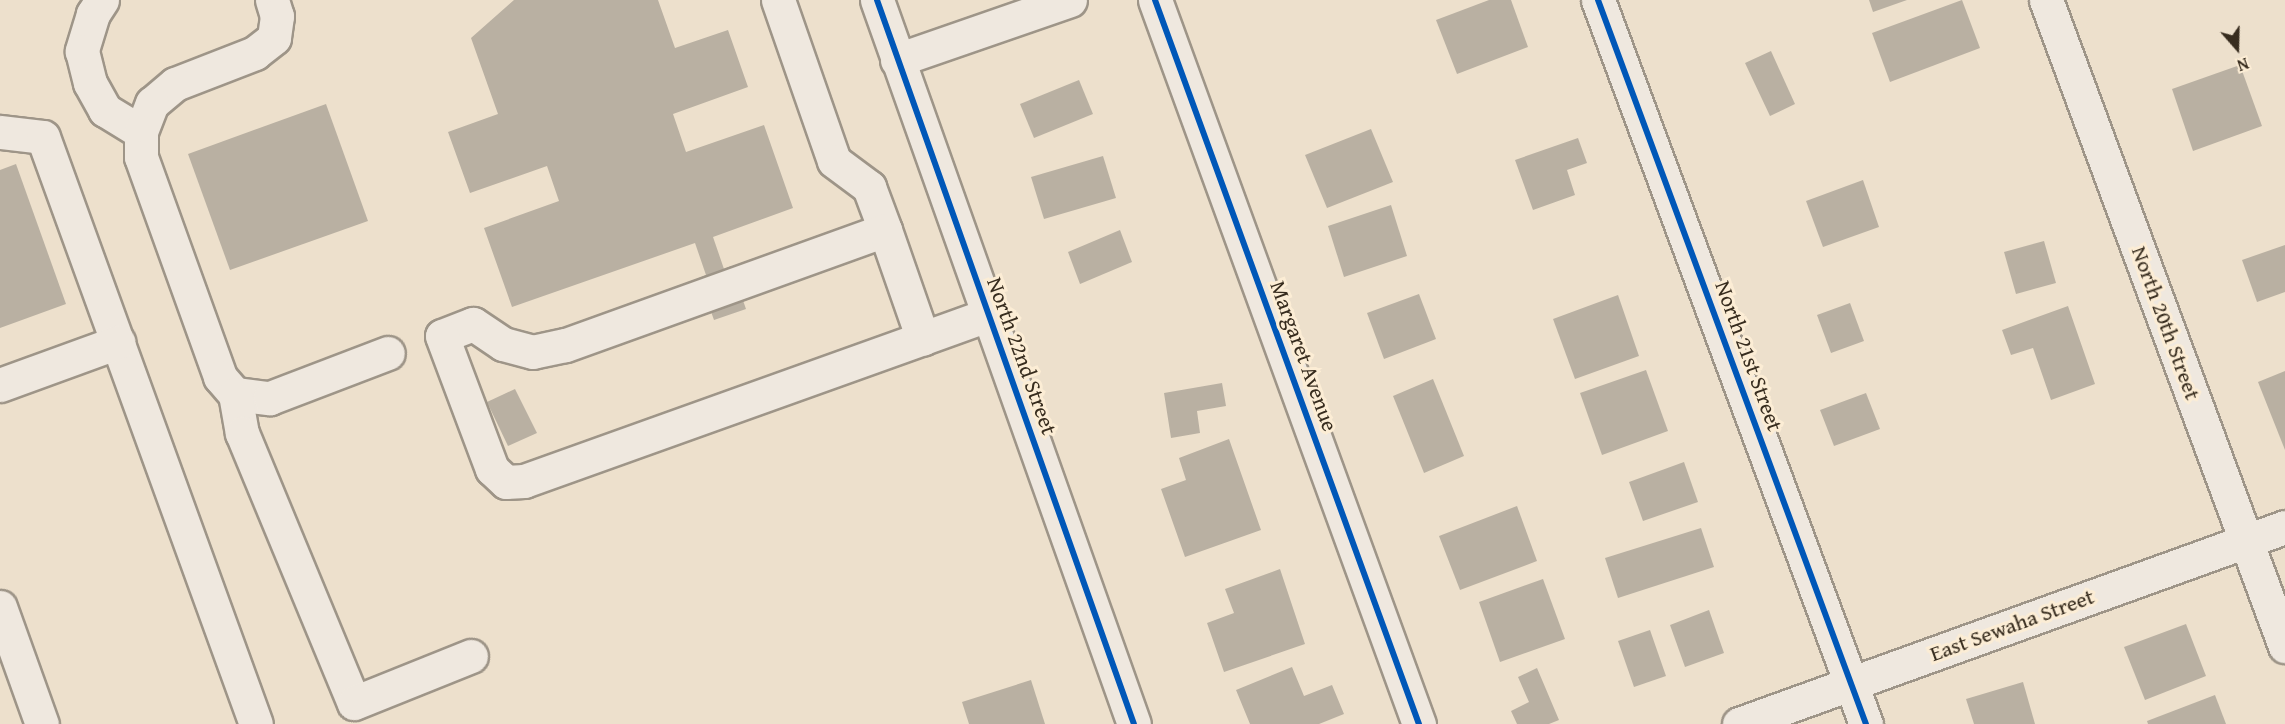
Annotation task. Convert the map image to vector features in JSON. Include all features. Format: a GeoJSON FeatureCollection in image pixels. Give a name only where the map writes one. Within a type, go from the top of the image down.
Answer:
{"type":"FeatureCollection","features":[{"type":"Feature","properties":{"kind":"street"},"geometry":{"type":"LineString","coordinates":[[102,0],[93,14],[82,51],[90,83],[105,110],[141,132]]}},
{"type":"Feature","properties":{"kind":"street"},"geometry":{"type":"LineString","coordinates":[[272,0],[277,16],[274,38],[255,53],[175,84],[152,104],[141,132],[145,168],[220,377],[235,394],[243,434],[354,703],[471,656]]}},
{"type":"Feature","properties":{"kind":"street"},"geometry":{"type":"LineString","coordinates":[[778,0],[834,161],[869,187],[923,339]]}},
{"type":"Feature","properties":{"kind":"street","name":"North 22nd Street"},"geometry":{"type":"LineString","coordinates":[[877,0],[1134,724]]}},
{"type":"Feature","properties":{"kind":"street"},"geometry":{"type":"LineString","coordinates":[[897,60],[1070,0]]}},
{"type":"Feature","properties":{"kind":"street","name":"Margaret Avenue"},"geometry":{"type":"LineString","coordinates":[[1155,0],[1419,724]]}},
{"type":"Feature","properties":{"kind":"street","name":"North 21st Street"},"geometry":{"type":"LineString","coordinates":[[1598,0],[1866,724]]}},
{"type":"Feature","properties":{"kind":"street","name":"North 20th Street"},"geometry":{"type":"LineString","coordinates":[[2046,0],[2285,646]]}},
{"type":"Feature","properties":{"kind":"street"},"geometry":{"type":"LineString","coordinates":[[0,132],[43,137],[256,724]]}},
{"type":"Feature","properties":{"kind":"street"},"geometry":{"type":"LineString","coordinates":[[885,230],[565,345],[533,352],[503,344],[473,324],[442,336],[492,469],[506,482],[524,481],[988,315]]}},
{"type":"Feature","properties":{"kind":"street"},"geometry":{"type":"LineString","coordinates":[[0,385],[118,342]]}},
{"type":"Feature","properties":{"kind":"street"},"geometry":{"type":"LineString","coordinates":[[235,394],[270,398],[388,353]]}},
{"type":"Feature","properties":{"kind":"street","name":"East Sewaha Street"},"geometry":{"type":"LineString","coordinates":[[1739,724],[2285,526]]}},
{"type":"Feature","properties":{"kind":"street"},"geometry":{"type":"LineString","coordinates":[[0,608],[42,724]]}},
{"type":"Feature","properties":{"kind":"building"},"geometry":{"type":"Polygon","coordinates":[[[514,0],[658,0],[675,48],[728,30],[748,87],[673,114],[686,152],[764,125],[793,208],[713,237],[724,269],[731,266],[746,309],[714,320],[699,278],[706,275],[695,243],[512,307],[484,228],[559,201],[547,166],[470,193],[448,132],[498,114],[471,38],[514,0]]]}},
{"type":"Feature","properties":{"kind":"building"},"geometry":{"type":"Polygon","coordinates":[[[1489,0],[1511,0],[1528,47],[1457,74],[1436,20],[1489,0]]]}},
{"type":"Feature","properties":{"kind":"building"},"geometry":{"type":"Polygon","coordinates":[[[1869,0],[1907,0],[1873,12],[1869,0]]]}},
{"type":"Feature","properties":{"kind":"building"},"geometry":{"type":"Polygon","coordinates":[[[1962,0],[1980,48],[1890,82],[1872,33],[1962,0]]]}},
{"type":"Feature","properties":{"kind":"building"},"geometry":{"type":"Polygon","coordinates":[[[1771,51],[1795,104],[1770,116],[1745,63],[1771,51]]]}},
{"type":"Feature","properties":{"kind":"building"},"geometry":{"type":"Polygon","coordinates":[[[2240,65],[2262,126],[2193,151],[2172,89],[2240,65]]]}},
{"type":"Feature","properties":{"kind":"building"},"geometry":{"type":"Polygon","coordinates":[[[1079,80],[1093,114],[1034,138],[1020,104],[1079,80]]]}},
{"type":"Feature","properties":{"kind":"building"},"geometry":{"type":"Polygon","coordinates":[[[326,104],[368,221],[230,270],[188,154],[326,104]]]}},
{"type":"Feature","properties":{"kind":"building"},"geometry":{"type":"Polygon","coordinates":[[[1371,129],[1393,182],[1327,208],[1305,155],[1371,129]]]}},
{"type":"Feature","properties":{"kind":"building"},"geometry":{"type":"Polygon","coordinates":[[[1578,138],[1587,163],[1567,170],[1575,195],[1533,210],[1515,160],[1578,138]]]}},
{"type":"Feature","properties":{"kind":"building"},"geometry":{"type":"Polygon","coordinates":[[[1103,156],[1116,198],[1044,219],[1031,177],[1103,156]]]}},
{"type":"Feature","properties":{"kind":"building"},"geometry":{"type":"Polygon","coordinates":[[[16,164],[66,304],[0,328],[0,170],[16,164]]]}},
{"type":"Feature","properties":{"kind":"building"},"geometry":{"type":"Polygon","coordinates":[[[1863,180],[1879,227],[1823,247],[1806,201],[1863,180]]]}},
{"type":"Feature","properties":{"kind":"building"},"geometry":{"type":"Polygon","coordinates":[[[1391,205],[1407,256],[1344,277],[1328,226],[1391,205]]]}},
{"type":"Feature","properties":{"kind":"building"},"geometry":{"type":"Polygon","coordinates":[[[1120,230],[1132,262],[1080,284],[1068,252],[1120,230]]]}},
{"type":"Feature","properties":{"kind":"building"},"geometry":{"type":"Polygon","coordinates":[[[2044,241],[2056,283],[2016,294],[2004,252],[2044,241]]]}},
{"type":"Feature","properties":{"kind":"building"},"geometry":{"type":"Polygon","coordinates":[[[2285,245],[2285,292],[2257,302],[2242,260],[2285,245]]]}},
{"type":"Feature","properties":{"kind":"building"},"geometry":{"type":"Polygon","coordinates":[[[1419,294],[1436,339],[1384,359],[1367,313],[1419,294]]]}},
{"type":"Feature","properties":{"kind":"building"},"geometry":{"type":"Polygon","coordinates":[[[1618,295],[1639,356],[1575,379],[1553,319],[1618,295]]]}},
{"type":"Feature","properties":{"kind":"building"},"geometry":{"type":"Polygon","coordinates":[[[1850,303],[1864,341],[1831,353],[1817,315],[1850,303]]]}},
{"type":"Feature","properties":{"kind":"building"},"geometry":{"type":"Polygon","coordinates":[[[2068,306],[2095,384],[2051,400],[2033,348],[2011,355],[2002,330],[2068,306]]]}},
{"type":"Feature","properties":{"kind":"building"},"geometry":{"type":"Polygon","coordinates":[[[1646,370],[1668,431],[1602,455],[1580,393],[1646,370]]]}},
{"type":"Feature","properties":{"kind":"building"},"geometry":{"type":"Polygon","coordinates":[[[2285,371],[2285,450],[2258,382],[2285,371]]]}},
{"type":"Feature","properties":{"kind":"building"},"geometry":{"type":"Polygon","coordinates":[[[1433,379],[1464,456],[1424,473],[1393,396],[1433,379]]]}},
{"type":"Feature","properties":{"kind":"building"},"geometry":{"type":"Polygon","coordinates":[[[1222,383],[1226,406],[1197,411],[1200,433],[1171,438],[1164,393],[1222,383]]]}},
{"type":"Feature","properties":{"kind":"building"},"geometry":{"type":"Polygon","coordinates":[[[515,389],[537,433],[508,446],[487,402],[515,389]]]}},
{"type":"Feature","properties":{"kind":"building"},"geometry":{"type":"Polygon","coordinates":[[[1866,393],[1880,429],[1834,446],[1820,410],[1866,393]]]}},
{"type":"Feature","properties":{"kind":"building"},"geometry":{"type":"Polygon","coordinates":[[[1229,439],[1261,530],[1185,557],[1161,489],[1186,480],[1179,458],[1229,439]]]}},
{"type":"Feature","properties":{"kind":"building"},"geometry":{"type":"Polygon","coordinates":[[[1684,462],[1698,502],[1643,521],[1629,482],[1684,462]]]}},
{"type":"Feature","properties":{"kind":"building"},"geometry":{"type":"Polygon","coordinates":[[[1517,506],[1537,561],[1460,590],[1439,536],[1517,506]]]}},
{"type":"Feature","properties":{"kind":"building"},"geometry":{"type":"Polygon","coordinates":[[[1701,528],[1714,567],[1618,598],[1605,558],[1701,528]]]}},
{"type":"Feature","properties":{"kind":"building"},"geometry":{"type":"Polygon","coordinates":[[[1280,569],[1305,644],[1224,672],[1207,623],[1234,613],[1225,589],[1280,569]]]}},
{"type":"Feature","properties":{"kind":"building"},"geometry":{"type":"Polygon","coordinates":[[[1543,579],[1565,639],[1500,662],[1479,602],[1543,579]]]}},
{"type":"Feature","properties":{"kind":"building"},"geometry":{"type":"Polygon","coordinates":[[[1709,610],[1724,653],[1685,667],[1670,625],[1709,610]]]}},
{"type":"Feature","properties":{"kind":"building"},"geometry":{"type":"Polygon","coordinates":[[[2186,624],[2206,676],[2145,700],[2124,647],[2186,624]]]}},
{"type":"Feature","properties":{"kind":"building"},"geometry":{"type":"Polygon","coordinates":[[[1650,630],[1666,676],[1634,687],[1618,641],[1650,630]]]}},
{"type":"Feature","properties":{"kind":"building"},"geometry":{"type":"Polygon","coordinates":[[[1292,667],[1304,696],[1332,685],[1344,714],[1319,724],[1250,724],[1236,690],[1292,667]]]}},
{"type":"Feature","properties":{"kind":"building"},"geometry":{"type":"Polygon","coordinates":[[[1537,668],[1559,720],[1549,724],[1517,724],[1511,711],[1529,702],[1518,677],[1537,668]]]}},
{"type":"Feature","properties":{"kind":"building"},"geometry":{"type":"Polygon","coordinates":[[[1031,680],[1045,724],[969,724],[962,702],[1031,680]]]}},
{"type":"Feature","properties":{"kind":"building"},"geometry":{"type":"Polygon","coordinates":[[[2023,682],[2035,724],[1974,724],[1966,699],[2023,682]]]}},
{"type":"Feature","properties":{"kind":"building"},"geometry":{"type":"Polygon","coordinates":[[[2215,695],[2226,724],[2148,724],[2147,721],[2215,695]]]}},
{"type":"Feature","properties":{"kind":"cycle path"},"geometry":{"type":"LineString","coordinates":[[877,0],[1134,724]]}},
{"type":"Feature","properties":{"kind":"cycle path"},"geometry":{"type":"LineString","coordinates":[[1155,0],[1419,724]]}},
{"type":"Feature","properties":{"kind":"cycle path"},"geometry":{"type":"LineString","coordinates":[[1598,0],[1866,724]]}}]}
